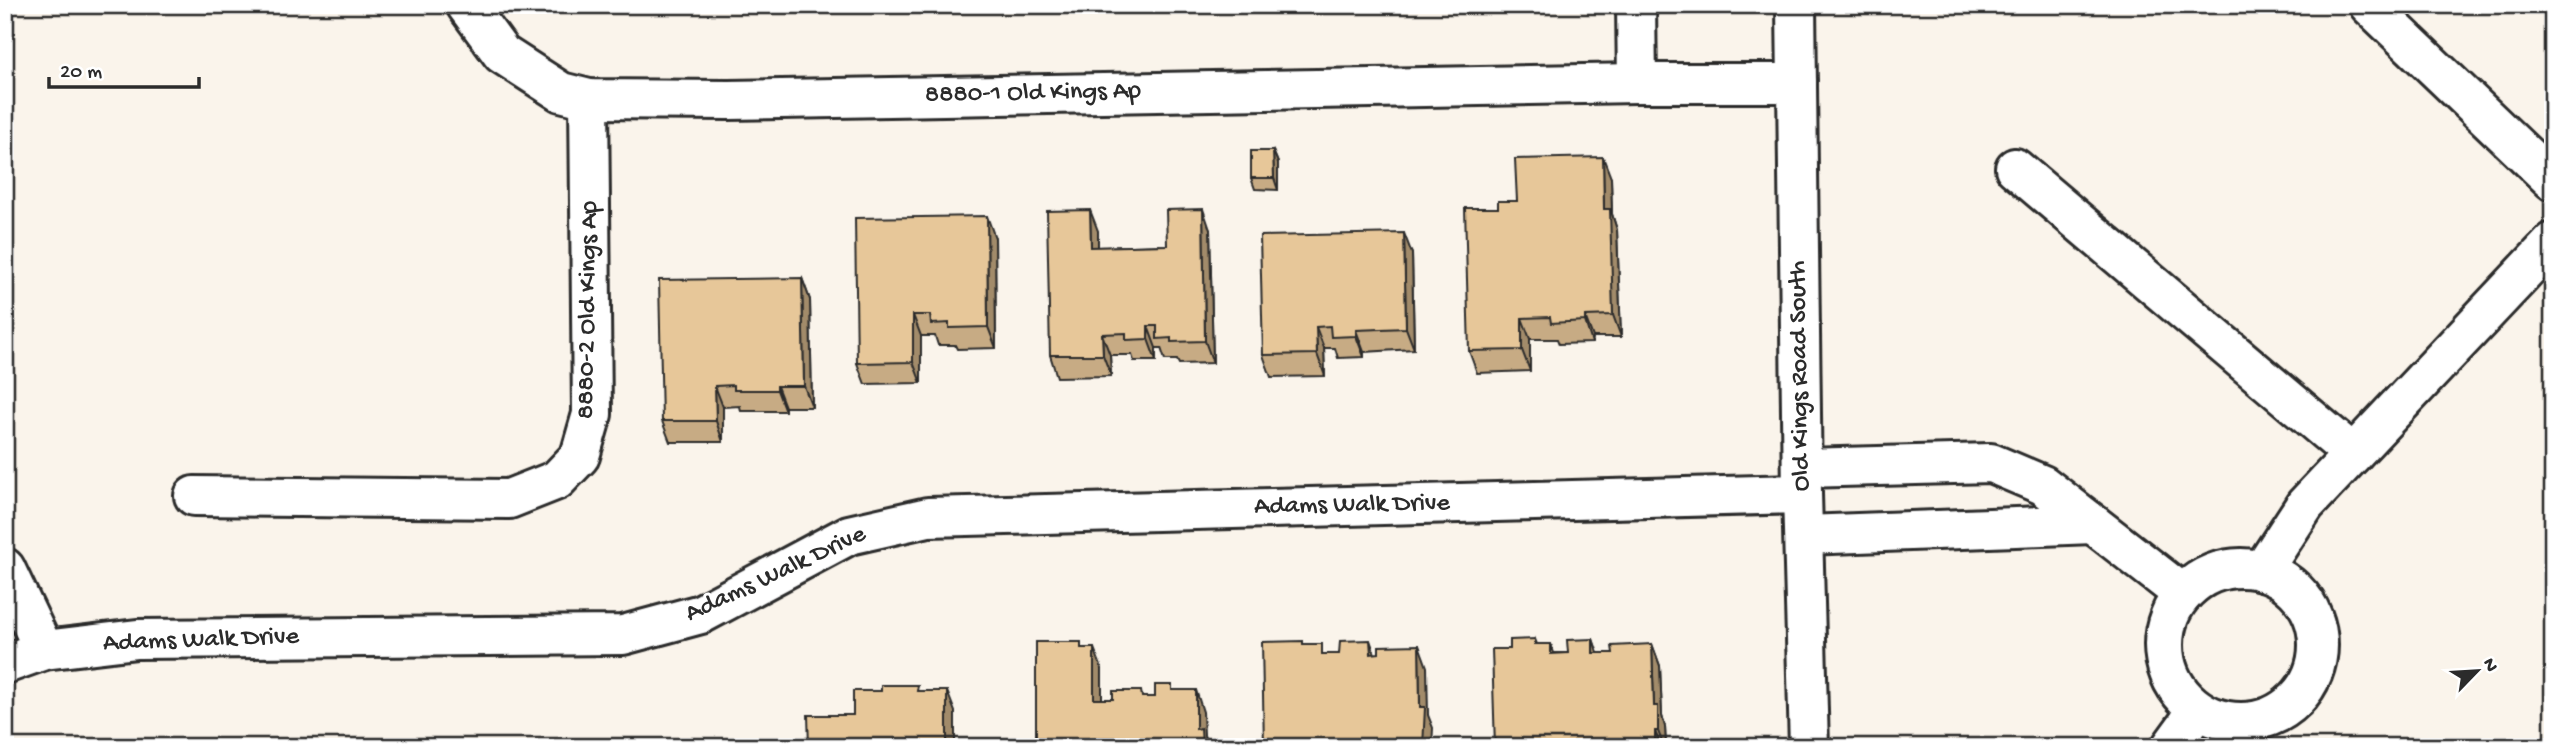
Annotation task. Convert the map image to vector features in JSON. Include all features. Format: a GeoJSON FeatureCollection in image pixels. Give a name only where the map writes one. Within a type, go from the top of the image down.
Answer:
{"type":"FeatureCollection","features":[{"type":"Feature","properties":{"kind":"street","name":"8880-1 Old Kings Ap"},"geometry":{"type":"LineString","coordinates":[[466,5],[502,54],[561,92],[589,99],[729,100],[1637,83],[1797,83]]}},
{"type":"Feature","properties":{"kind":"street"},"geometry":{"type":"LineString","coordinates":[[1636,5],[1637,83]]}},
{"type":"Feature","properties":{"kind":"street","name":"Old Kings Road South"},"geometry":{"type":"LineString","coordinates":[[1796,5],[1810,747]]}},
{"type":"Feature","properties":{"kind":"street"},"geometry":{"type":"LineString","coordinates":[[2369,5],[2553,181]]}},
{"type":"Feature","properties":{"kind":"street","name":"8880-2 Old Kings Ap"},"geometry":{"type":"LineString","coordinates":[[194,496],[509,499],[556,480],[580,456],[592,414],[589,99]]}},
{"type":"Feature","properties":{"kind":"street"},"geometry":{"type":"LineString","coordinates":[[2014,168],[2353,454]]}},
{"type":"Feature","properties":{"kind":"street"},"geometry":{"type":"LineString","coordinates":[[2262,570],[2305,505],[2553,242]]}},
{"type":"Feature","properties":{"kind":"street","name":"Adams Walk Drive"},"geometry":{"type":"LineString","coordinates":[[5,664],[44,650],[137,639],[624,635],[701,614],[849,535],[928,517],[1803,481],[1991,463],[2043,485],[2183,594]]}},
{"type":"Feature","properties":{"kind":"street"},"geometry":{"type":"LineString","coordinates":[[1805,535],[2093,524]]}},
{"type":"Feature","properties":{"kind":"street"},"geometry":{"type":"LineString","coordinates":[[5,568],[44,650]]}},
{"type":"Feature","properties":{"kind":"street"},"geometry":{"type":"LineString","coordinates":[[2236,568],[2262,570],[2287,582],[2305,602],[2315,623],[2319,650],[2312,676],[2298,699],[2277,714],[2249,723],[2222,720],[2198,710],[2178,691],[2167,666],[2163,643],[2169,617],[2183,594],[2204,577],[2236,568]]}},
{"type":"Feature","properties":{"kind":"street"},"geometry":{"type":"LineString","coordinates":[[2171,747],[2198,710]]}},
{"type":"Feature","properties":{"kind":"building"},"geometry":{"type":"Polygon","coordinates":[[[1251,151],[1273,151],[1274,178],[1251,178],[1251,151]]]}},
{"type":"Feature","properties":{"kind":"building"},"geometry":{"type":"Polygon","coordinates":[[[1603,157],[1604,209],[1610,209],[1613,315],[1585,316],[1585,321],[1551,323],[1550,317],[1522,318],[1522,350],[1469,351],[1465,208],[1498,208],[1498,201],[1517,201],[1515,159],[1603,157]]]}},
{"type":"Feature","properties":{"kind":"building"},"geometry":{"type":"Polygon","coordinates":[[[1203,209],[1205,341],[1171,342],[1171,338],[1157,339],[1157,326],[1148,326],[1148,339],[1126,340],[1126,333],[1102,334],[1103,355],[1050,355],[1047,211],[1090,210],[1091,247],[1167,245],[1166,210],[1203,209]]]}},
{"type":"Feature","properties":{"kind":"building"},"geometry":{"type":"Polygon","coordinates":[[[987,216],[988,327],[949,328],[949,323],[931,324],[930,315],[913,315],[913,362],[857,363],[855,218],[987,216]]]}},
{"type":"Feature","properties":{"kind":"building"},"geometry":{"type":"Polygon","coordinates":[[[1404,233],[1406,328],[1356,330],[1356,336],[1331,337],[1330,326],[1316,327],[1317,354],[1263,355],[1260,236],[1404,233]]]}},
{"type":"Feature","properties":{"kind":"building"},"geometry":{"type":"Polygon","coordinates":[[[802,278],[804,386],[777,386],[777,390],[734,390],[734,385],[715,386],[716,421],[662,421],[659,280],[802,278]]]}},
{"type":"Feature","properties":{"kind":"building"},"geometry":{"type":"Polygon","coordinates":[[[1535,639],[1535,644],[1551,644],[1551,654],[1568,653],[1567,640],[1593,639],[1593,653],[1613,653],[1612,646],[1652,644],[1654,706],[1658,706],[1655,747],[1495,747],[1492,649],[1510,649],[1510,640],[1535,639]]]}},
{"type":"Feature","properties":{"kind":"building"},"geometry":{"type":"Polygon","coordinates":[[[1370,640],[1371,654],[1379,653],[1379,646],[1419,645],[1420,707],[1425,707],[1423,747],[1264,747],[1262,642],[1303,641],[1303,644],[1322,644],[1322,654],[1339,654],[1340,641],[1370,640]]]}},
{"type":"Feature","properties":{"kind":"building"},"geometry":{"type":"Polygon","coordinates":[[[1036,642],[1081,642],[1081,648],[1094,648],[1094,699],[1113,699],[1113,691],[1141,691],[1142,697],[1155,697],[1155,685],[1172,685],[1172,690],[1196,690],[1196,729],[1201,728],[1202,747],[1036,747],[1036,642]]]}},
{"type":"Feature","properties":{"kind":"building"},"geometry":{"type":"Polygon","coordinates":[[[881,685],[918,685],[917,691],[947,691],[947,747],[809,747],[808,715],[853,715],[853,691],[881,691],[881,685]]]}},
{"type":"Feature","properties":{"kind":"building"},"geometry":{"type":"Polygon","coordinates":[[[423,741],[423,747],[367,747],[367,743],[423,741]]]}},
{"type":"Feature","properties":{"kind":"building"},"geometry":{"type":"Polygon","coordinates":[[[718,744],[718,747],[667,747],[667,745],[718,744]]]}}]}
